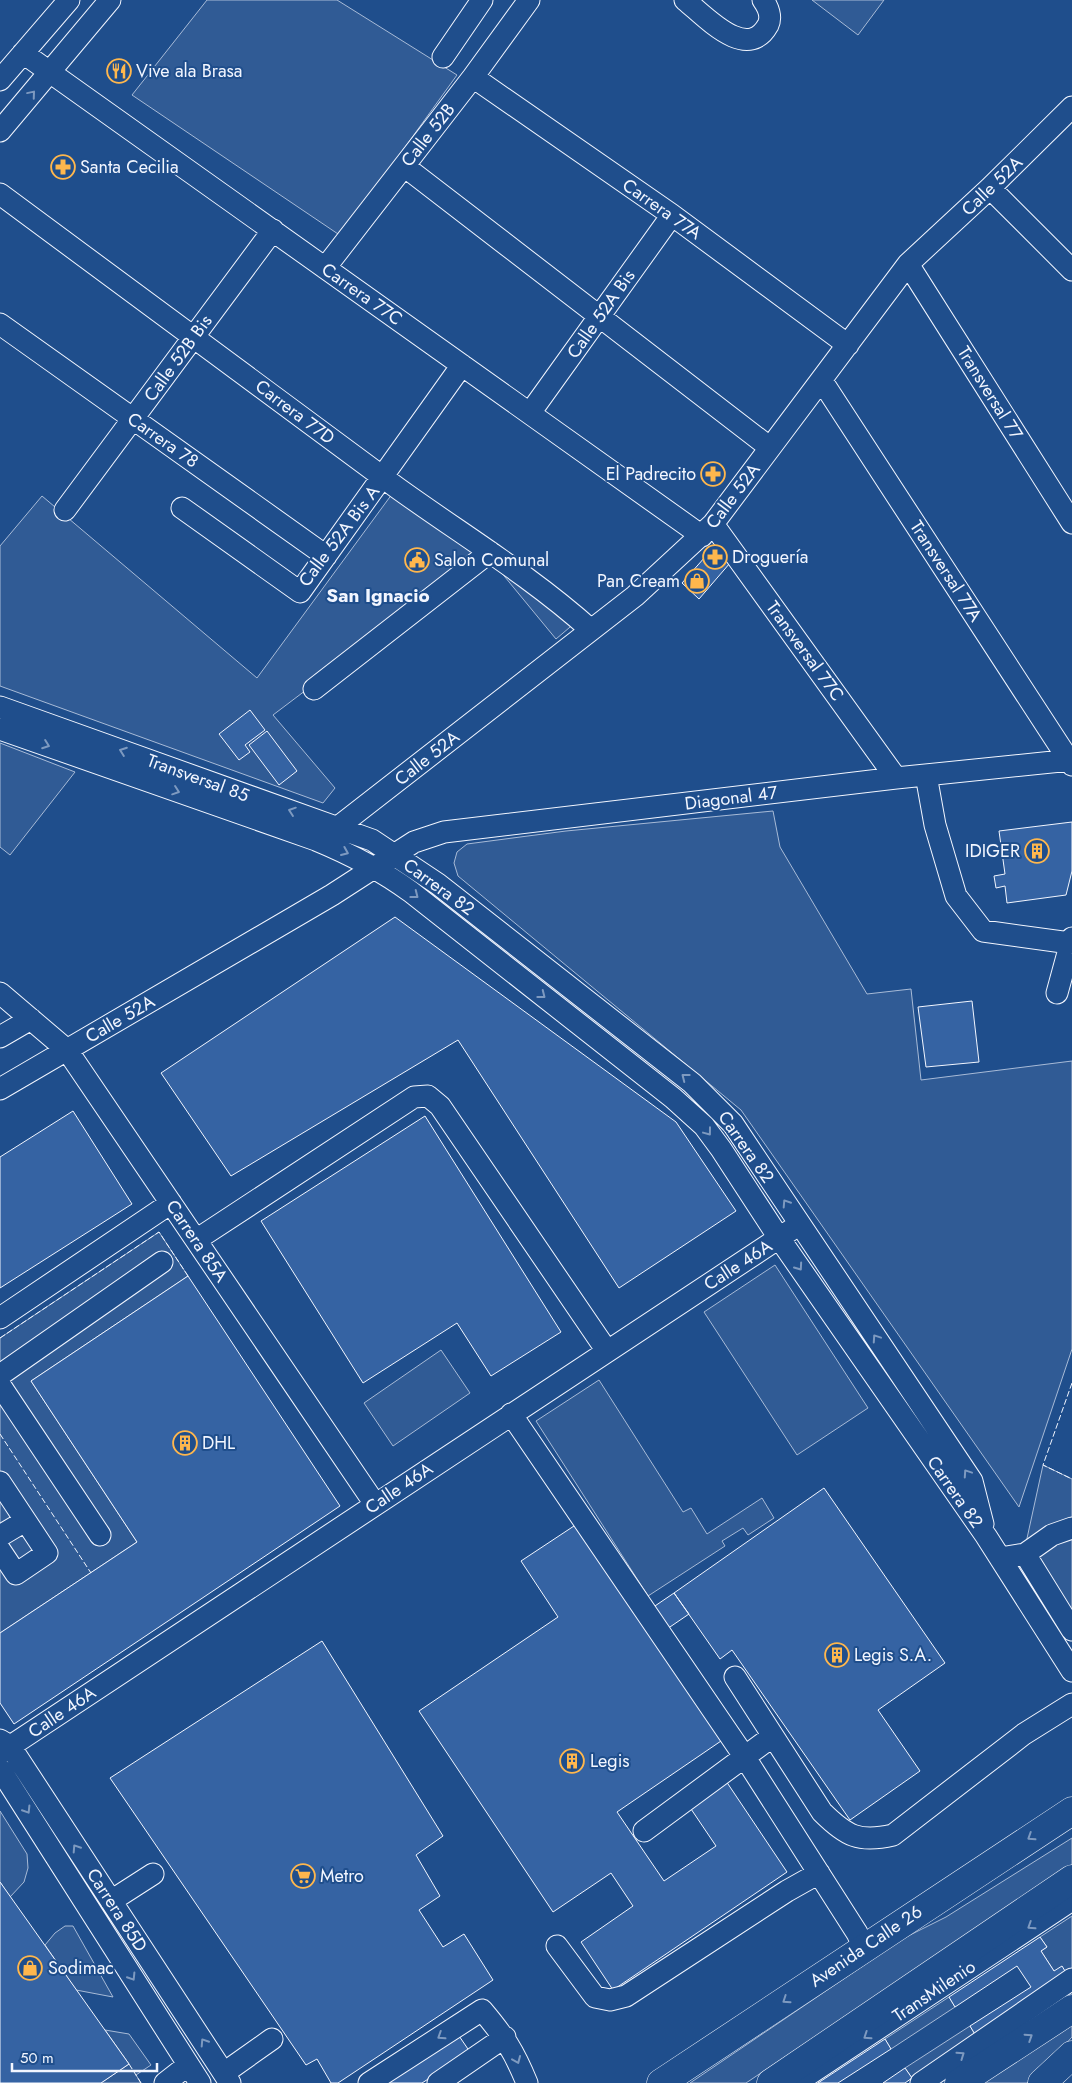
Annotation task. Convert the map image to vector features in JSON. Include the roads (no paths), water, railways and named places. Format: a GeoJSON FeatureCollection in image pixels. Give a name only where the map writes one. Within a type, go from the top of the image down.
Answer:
{"type":"FeatureCollection","features":[{"type":"Feature","properties":{"kind":"main road","name":"Avenida Calle 26"},"geometry":{"type":"LineString","coordinates":[[661,2083],[1072,1810]]}},
{"type":"Feature","properties":{"kind":"main road"},"geometry":{"type":"LineString","coordinates":[[771,2083],[1072,1879]]}},
{"type":"Feature","properties":{"kind":"main road"},"geometry":{"type":"LineString","coordinates":[[959,2083],[1072,2009]]}},
{"type":"Feature","properties":{"kind":"main road"},"geometry":{"type":"LineString","coordinates":[[1042,2083],[1072,2055]]}},
{"type":"Feature","properties":{"kind":"street"},"geometry":{"type":"LineString","coordinates":[[0,80],[69,0]]}},
{"type":"Feature","properties":{"kind":"street"},"geometry":{"type":"LineString","coordinates":[[0,131],[110,0]]}},
{"type":"Feature","properties":{"kind":"street"},"geometry":{"type":"LineString","coordinates":[[443,57],[482,0]]}},
{"type":"Feature","properties":{"kind":"street","name":"Calle 52B"},"geometry":{"type":"LineString","coordinates":[[325,268],[473,77],[529,0]]}},
{"type":"Feature","properties":{"kind":"street"},"geometry":{"type":"LineString","coordinates":[[685,0],[732,37],[744,40],[760,36],[769,24],[769,7],[763,0]]}},
{"type":"Feature","properties":{"kind":"street","name":"Carrera 77C"},"geometry":{"type":"LineString","coordinates":[[23,53],[530,413],[708,530]]}},
{"type":"Feature","properties":{"kind":"street","name":"Carrera 77A"},"geometry":{"type":"LineString","coordinates":[[473,77],[672,215],[848,345]]}},
{"type":"Feature","properties":{"kind":"street","name":"Calle 52A"},"geometry":{"type":"LineString","coordinates":[[338,827],[635,596],[708,530],[769,447],[822,381],[908,264],[990,188],[1072,107]]}},
{"type":"Feature","properties":{"kind":"street"},"geometry":{"type":"LineString","coordinates":[[404,166],[769,447]]}},
{"type":"Feature","properties":{"kind":"street"},"geometry":{"type":"LineString","coordinates":[[990,188],[1072,270]]}},
{"type":"Feature","properties":{"kind":"street","name":"Carrera 77D"},"geometry":{"type":"LineString","coordinates":[[0,194],[383,477],[490,552],[591,630]]}},
{"type":"Feature","properties":{"kind":"street","name":"Calle 52A Bis"},"geometry":{"type":"LineString","coordinates":[[530,413],[672,215]]}},
{"type":"Feature","properties":{"kind":"street","name":"Calle 52B Bis"},"geometry":{"type":"LineString","coordinates":[[65,510],[272,230]]}},
{"type":"Feature","properties":{"kind":"street","name":"Transversal 77"},"geometry":{"type":"LineString","coordinates":[[908,264],[1063,492],[1072,523]]}},
{"type":"Feature","properties":{"kind":"street","name":"Carrera 78"},"geometry":{"type":"LineString","coordinates":[[0,324],[326,556]]}},
{"type":"Feature","properties":{"kind":"street","name":"Calle 52A Bis A"},"geometry":{"type":"LineString","coordinates":[[182,508],[300,592],[462,365]]}},
{"type":"Feature","properties":{"kind":"street","name":"Transversal 77A"},"geometry":{"type":"LineString","coordinates":[[822,381],[1071,762]]}},
{"type":"Feature","properties":{"kind":"street","name":"Transversal 77C"},"geometry":{"type":"LineString","coordinates":[[708,530],[896,778]]}},
{"type":"Feature","properties":{"kind":"street"},"geometry":{"type":"LineString","coordinates":[[314,690],[490,552]]}},
{"type":"Feature","properties":{"kind":"street","name":"Transversal 85"},"geometry":{"type":"LineString","coordinates":[[0,707],[338,827],[372,840],[394,854]]}},
{"type":"Feature","properties":{"kind":"street","name":"Transversal 85"},"geometry":{"type":"LineString","coordinates":[[0,729],[316,840],[375,867]]}},
{"type":"Feature","properties":{"kind":"street","name":"Diagonal 47"},"geometry":{"type":"LineString","coordinates":[[394,854],[414,842],[444,832],[896,778],[1071,762]]}},
{"type":"Feature","properties":{"kind":"street"},"geometry":{"type":"LineString","coordinates":[[926,775],[935,825],[956,896],[983,931],[1071,940],[1058,993]]}},
{"type":"Feature","properties":{"kind":"street","name":"Calle 52A"},"geometry":{"type":"LineString","coordinates":[[0,1089],[332,895],[394,854]]}},
{"type":"Feature","properties":{"kind":"street","name":"Carrera 82"},"geometry":{"type":"LineString","coordinates":[[394,854],[443,889],[692,1082],[733,1124],[972,1480],[986,1536]]}},
{"type":"Feature","properties":{"kind":"street","name":"Carrera 82"},"geometry":{"type":"LineString","coordinates":[[375,867],[411,892],[650,1080],[704,1126],[779,1238],[986,1536],[1072,1671]]}},
{"type":"Feature","properties":{"kind":"street","name":"Carrera 85A"},"geometry":{"type":"LineString","coordinates":[[0,993],[67,1050],[375,1504]]}},
{"type":"Feature","properties":{"kind":"street"},"geometry":{"type":"LineString","coordinates":[[0,1037],[31,1019]]}},
{"type":"Feature","properties":{"kind":"street"},"geometry":{"type":"LineString","coordinates":[[196,1240],[414,1097],[428,1096],[440,1106],[607,1351]]}},
{"type":"Feature","properties":{"kind":"street"},"geometry":{"type":"LineString","coordinates":[[0,1318],[171,1203]]}},
{"type":"Feature","properties":{"kind":"street","name":"Calle 46A"},"geometry":{"type":"LineString","coordinates":[[3,1746],[800,1224]]}},
{"type":"Feature","properties":{"kind":"street"},"geometry":{"type":"LineString","coordinates":[[0,1375],[162,1262]]}},
{"type":"Feature","properties":{"kind":"street"},"geometry":{"type":"LineString","coordinates":[[0,1385],[100,1535]]}},
{"type":"Feature","properties":{"kind":"street"},"geometry":{"type":"LineString","coordinates":[[511,1414],[744,1756],[857,1933],[864,1948]]}},
{"type":"Feature","properties":{"kind":"street"},"geometry":{"type":"LineString","coordinates":[[0,1482],[47,1553],[8,1579],[0,1550]]}},
{"type":"Feature","properties":{"kind":"street"},"geometry":{"type":"LineString","coordinates":[[0,1536],[25,1521]]}},
{"type":"Feature","properties":{"kind":"street"},"geometry":{"type":"LineString","coordinates":[[1000,1558],[1026,1554],[1052,1535],[1072,1528]]}},
{"type":"Feature","properties":{"kind":"street"},"geometry":{"type":"LineString","coordinates":[[1026,1554],[1072,1630]]}},
{"type":"Feature","properties":{"kind":"street"},"geometry":{"type":"LineString","coordinates":[[735,1677],[822,1812],[840,1830],[858,1837],[879,1838],[893,1835],[1024,1734],[1072,1704]]}},
{"type":"Feature","properties":{"kind":"street"},"geometry":{"type":"LineString","coordinates":[[644,1831],[773,1736]]}},
{"type":"Feature","properties":{"kind":"street","name":"Carrera 85D"},"geometry":{"type":"LineString","coordinates":[[3,1746],[111,1901],[227,2078]]}},
{"type":"Feature","properties":{"kind":"street","name":"Carrera 85D"},"geometry":{"type":"LineString","coordinates":[[0,1769],[200,2083]]}},
{"type":"Feature","properties":{"kind":"street"},"geometry":{"type":"LineString","coordinates":[[557,1946],[595,1997],[618,2000],[787,1891],[819,1873]]}},
{"type":"Feature","properties":{"kind":"street"},"geometry":{"type":"LineString","coordinates":[[111,1901],[153,1874]]}},
{"type":"Feature","properties":{"kind":"street","name":"TransMilenio"},"geometry":{"type":"LineString","coordinates":[[796,2083],[1072,1900]]}},
{"type":"Feature","properties":{"kind":"street"},"geometry":{"type":"LineString","coordinates":[[921,2083],[1072,1979]]}},
{"type":"Feature","properties":{"kind":"street"},"geometry":{"type":"LineString","coordinates":[[369,2083],[482,2010],[505,2037],[513,2050],[527,2083]]}},
{"type":"Feature","properties":{"kind":"street"},"geometry":{"type":"LineString","coordinates":[[438,2083],[505,2037]]}},
{"type":"Feature","properties":{"kind":"street"},"geometry":{"type":"LineString","coordinates":[[227,2078],[272,2038]]}},
{"type":"Feature","properties":{"kind":"street"},"geometry":{"type":"LineString","coordinates":[[166,2083],[188,2065]]}},
{"type":"Feature","properties":{"kind":"place","name":"Vive ala Brasa"},"geometry":{"type":"Point","coordinates":[119,71]}},
{"type":"Feature","properties":{"kind":"place","name":"Santa Cecilia"},"geometry":{"type":"Point","coordinates":[63,167]}},
{"type":"Feature","properties":{"kind":"place","name":"El Padrecito"},"geometry":{"type":"Point","coordinates":[713,474]}},
{"type":"Feature","properties":{"kind":"place","name":"Droguería"},"geometry":{"type":"Point","coordinates":[715,557]}},
{"type":"Feature","properties":{"kind":"place","name":"Salon Comunal"},"geometry":{"type":"Point","coordinates":[417,560]}},
{"type":"Feature","properties":{"kind":"place","name":"Pan Cream"},"geometry":{"type":"Point","coordinates":[697,581]}},
{"type":"Feature","properties":{"kind":"place","name":"IDIGER"},"geometry":{"type":"Point","coordinates":[1037,851]}},
{"type":"Feature","properties":{"kind":"place","name":"DHL"},"geometry":{"type":"Point","coordinates":[185,1443]}},
{"type":"Feature","properties":{"kind":"place","name":"Legis S.A."},"geometry":{"type":"Point","coordinates":[837,1655]}},
{"type":"Feature","properties":{"kind":"place","name":"Legis"},"geometry":{"type":"Point","coordinates":[572,1761]}},
{"type":"Feature","properties":{"kind":"place","name":"Metro"},"geometry":{"type":"Point","coordinates":[303,1876]}},
{"type":"Feature","properties":{"kind":"place","name":"Sodimac"},"geometry":{"type":"Point","coordinates":[30,1968]}},
{"type":"Feature","properties":{"kind":"district","name":"San Ignacio"},"geometry":{"type":"Point","coordinates":[378,595]}}]}
